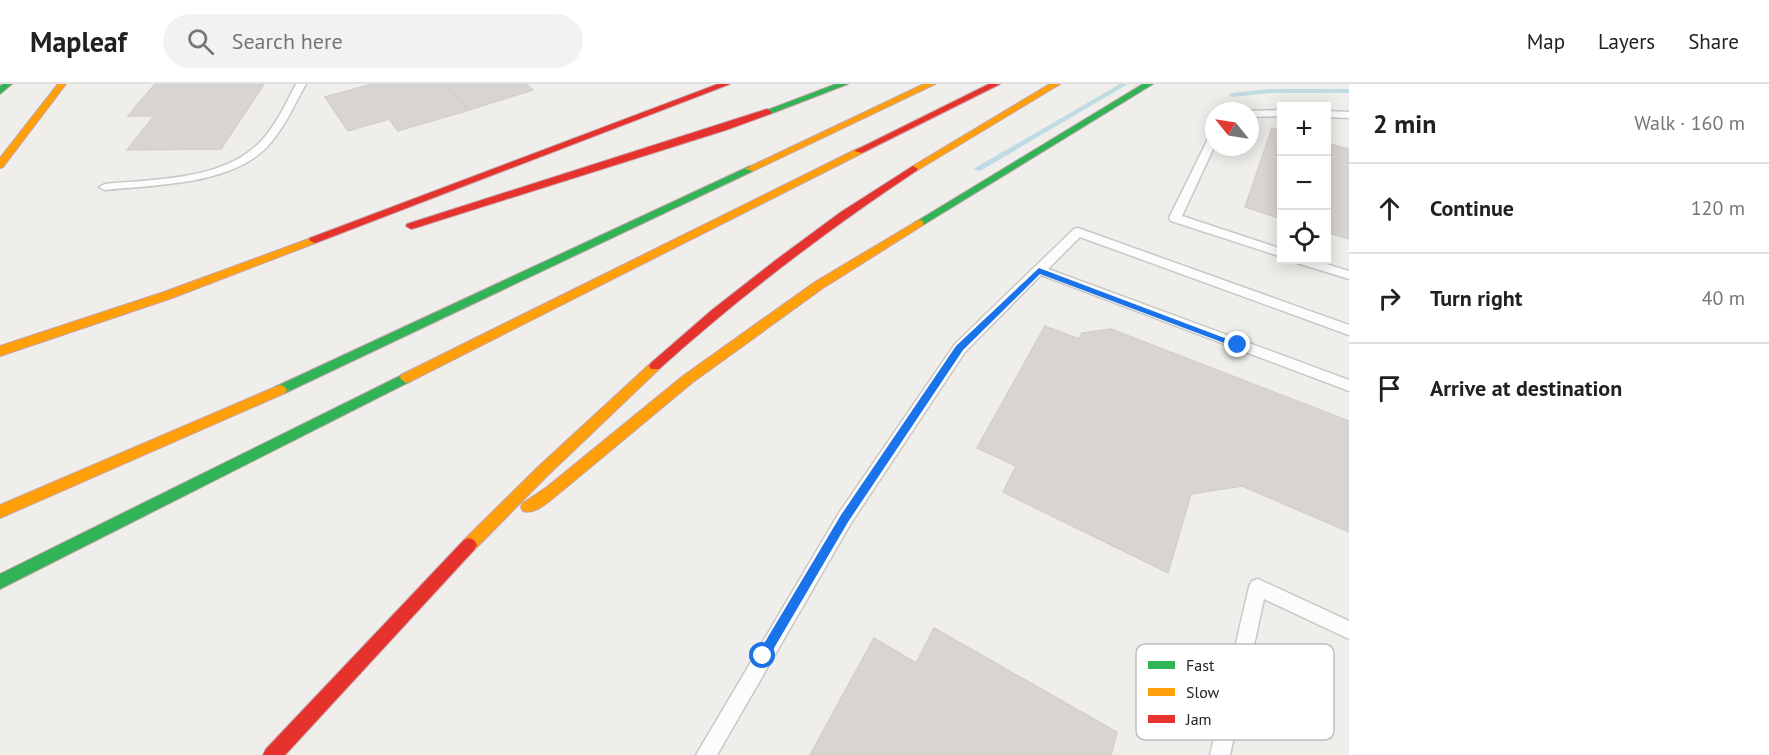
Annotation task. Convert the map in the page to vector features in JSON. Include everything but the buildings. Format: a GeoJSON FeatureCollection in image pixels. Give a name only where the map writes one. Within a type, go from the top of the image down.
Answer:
{"type":"FeatureCollection","features":[{"type":"Feature","properties":{"kind":"highway"},"geometry":{"type":"LineString","coordinates":[[0,91],[8,84]]}},
{"type":"Feature","properties":{"kind":"highway"},"geometry":{"type":"LineString","coordinates":[[0,165],[62,84]]}},
{"type":"Feature","properties":{"kind":"highway"},"geometry":{"type":"LineString","coordinates":[[0,351],[168,295],[726,84]]}},
{"type":"Feature","properties":{"kind":"highway"},"geometry":{"type":"LineString","coordinates":[[392,232],[723,128],[844,84]]}},
{"type":"Feature","properties":{"kind":"highway"},"geometry":{"type":"LineString","coordinates":[[0,512],[288,386],[931,84]]}},
{"type":"Feature","properties":{"kind":"highway"},"geometry":{"type":"LineString","coordinates":[[0,582],[386,390],[777,190],[996,84]]}},
{"type":"Feature","properties":{"kind":"highway"},"geometry":{"type":"LineString","coordinates":[[272,755],[455,557],[568,444],[683,340],[770,268],[861,204],[931,158],[1056,84]]}},
{"type":"Feature","properties":{"kind":"highway"},"geometry":{"type":"LineString","coordinates":[[455,557],[552,491],[688,379],[819,285],[1134,91],[1149,84]]}},
{"type":"Feature","properties":{"kind":"highway"},"geometry":{"type":"LineString","coordinates":[[168,295],[290,264]]}},
{"type":"Feature","properties":{"kind":"lane"},"geometry":{"type":"LineString","coordinates":[[105,187],[199,176],[233,164],[257,151],[270,137],[301,84]]}},
{"type":"Feature","properties":{"kind":"lane"},"geometry":{"type":"LineString","coordinates":[[1259,114],[1277,113]]}},
{"type":"Feature","properties":{"kind":"lane"},"geometry":{"type":"LineString","coordinates":[[1331,114],[1349,115]]}},
{"type":"Feature","properties":{"kind":"lane"},"geometry":{"type":"LineString","coordinates":[[1205,155],[1174,218],[1277,252]]}},
{"type":"Feature","properties":{"kind":"lane"},"geometry":{"type":"LineString","coordinates":[[706,755],[845,518],[960,348],[1078,232],[1349,330]]}},
{"type":"Feature","properties":{"kind":"lane"},"geometry":{"type":"LineString","coordinates":[[1314,264],[1349,275]]}},
{"type":"Feature","properties":{"kind":"lane"},"geometry":{"type":"LineString","coordinates":[[1039,270],[1349,386]]}},
{"type":"Feature","properties":{"kind":"lane"},"geometry":{"type":"LineString","coordinates":[[1245,644],[1258,587],[1349,630]]}},
{"type":"Feature","properties":{"kind":"lane"},"geometry":{"type":"LineString","coordinates":[[1220,755],[1223,740]]}},
{"type":"Feature","properties":{"kind":"waterway"},"geometry":{"type":"LineString","coordinates":[[977,169],[1125,84]]}},
{"type":"Feature","properties":{"kind":"waterway"},"geometry":{"type":"LineString","coordinates":[[1232,95],[1269,91],[1349,91]]}},
{"type":"Feature","properties":{"kind":"traffic: fast"},"geometry":{"type":"LineString","coordinates":[[0,91],[8,84]]}},
{"type":"Feature","properties":{"kind":"traffic: fast"},"geometry":{"type":"LineString","coordinates":[[767,112],[844,84]]}},
{"type":"Feature","properties":{"kind":"traffic: fast"},"geometry":{"type":"LineString","coordinates":[[919,223],[1149,84]]}},
{"type":"Feature","properties":{"kind":"traffic: fast"},"geometry":{"type":"LineString","coordinates":[[280,390],[750,169]]}},
{"type":"Feature","properties":{"kind":"traffic: fast"},"geometry":{"type":"LineString","coordinates":[[0,582],[406,378]]}},
{"type":"Feature","properties":{"kind":"traffic: slow"},"geometry":{"type":"LineString","coordinates":[[0,165],[62,84]]}},
{"type":"Feature","properties":{"kind":"traffic: slow"},"geometry":{"type":"LineString","coordinates":[[750,169],[931,84]]}},
{"type":"Feature","properties":{"kind":"traffic: slow"},"geometry":{"type":"LineString","coordinates":[[913,169],[1056,84]]}},
{"type":"Feature","properties":{"kind":"traffic: slow"},"geometry":{"type":"LineString","coordinates":[[406,378],[859,151]]}},
{"type":"Feature","properties":{"kind":"traffic: slow"},"geometry":{"type":"LineString","coordinates":[[528,507],[552,491],[688,379],[819,285],[919,223]]}},
{"type":"Feature","properties":{"kind":"traffic: slow"},"geometry":{"type":"LineString","coordinates":[[0,351],[168,295],[314,240]]}},
{"type":"Feature","properties":{"kind":"traffic: slow"},"geometry":{"type":"LineString","coordinates":[[469,545],[542,472],[655,366]]}},
{"type":"Feature","properties":{"kind":"traffic: slow"},"geometry":{"type":"LineString","coordinates":[[0,512],[280,390]]}},
{"type":"Feature","properties":{"kind":"traffic: jam"},"geometry":{"type":"LineString","coordinates":[[314,240],[726,84]]}},
{"type":"Feature","properties":{"kind":"traffic: jam"},"geometry":{"type":"LineString","coordinates":[[859,151],[996,84]]}},
{"type":"Feature","properties":{"kind":"traffic: jam"},"geometry":{"type":"LineString","coordinates":[[411,226],[723,128],[767,112]]}},
{"type":"Feature","properties":{"kind":"traffic: jam"},"geometry":{"type":"LineString","coordinates":[[655,366],[780,262],[845,214],[913,169]]}},
{"type":"Feature","properties":{"kind":"traffic: jam"},"geometry":{"type":"LineString","coordinates":[[272,755],[469,545]]}},
{"type":"Feature","properties":{"kind":"route"},"geometry":{"type":"LineString","coordinates":[[763,656],[845,518],[960,348],[1039,270],[1238,345]]}}]}
